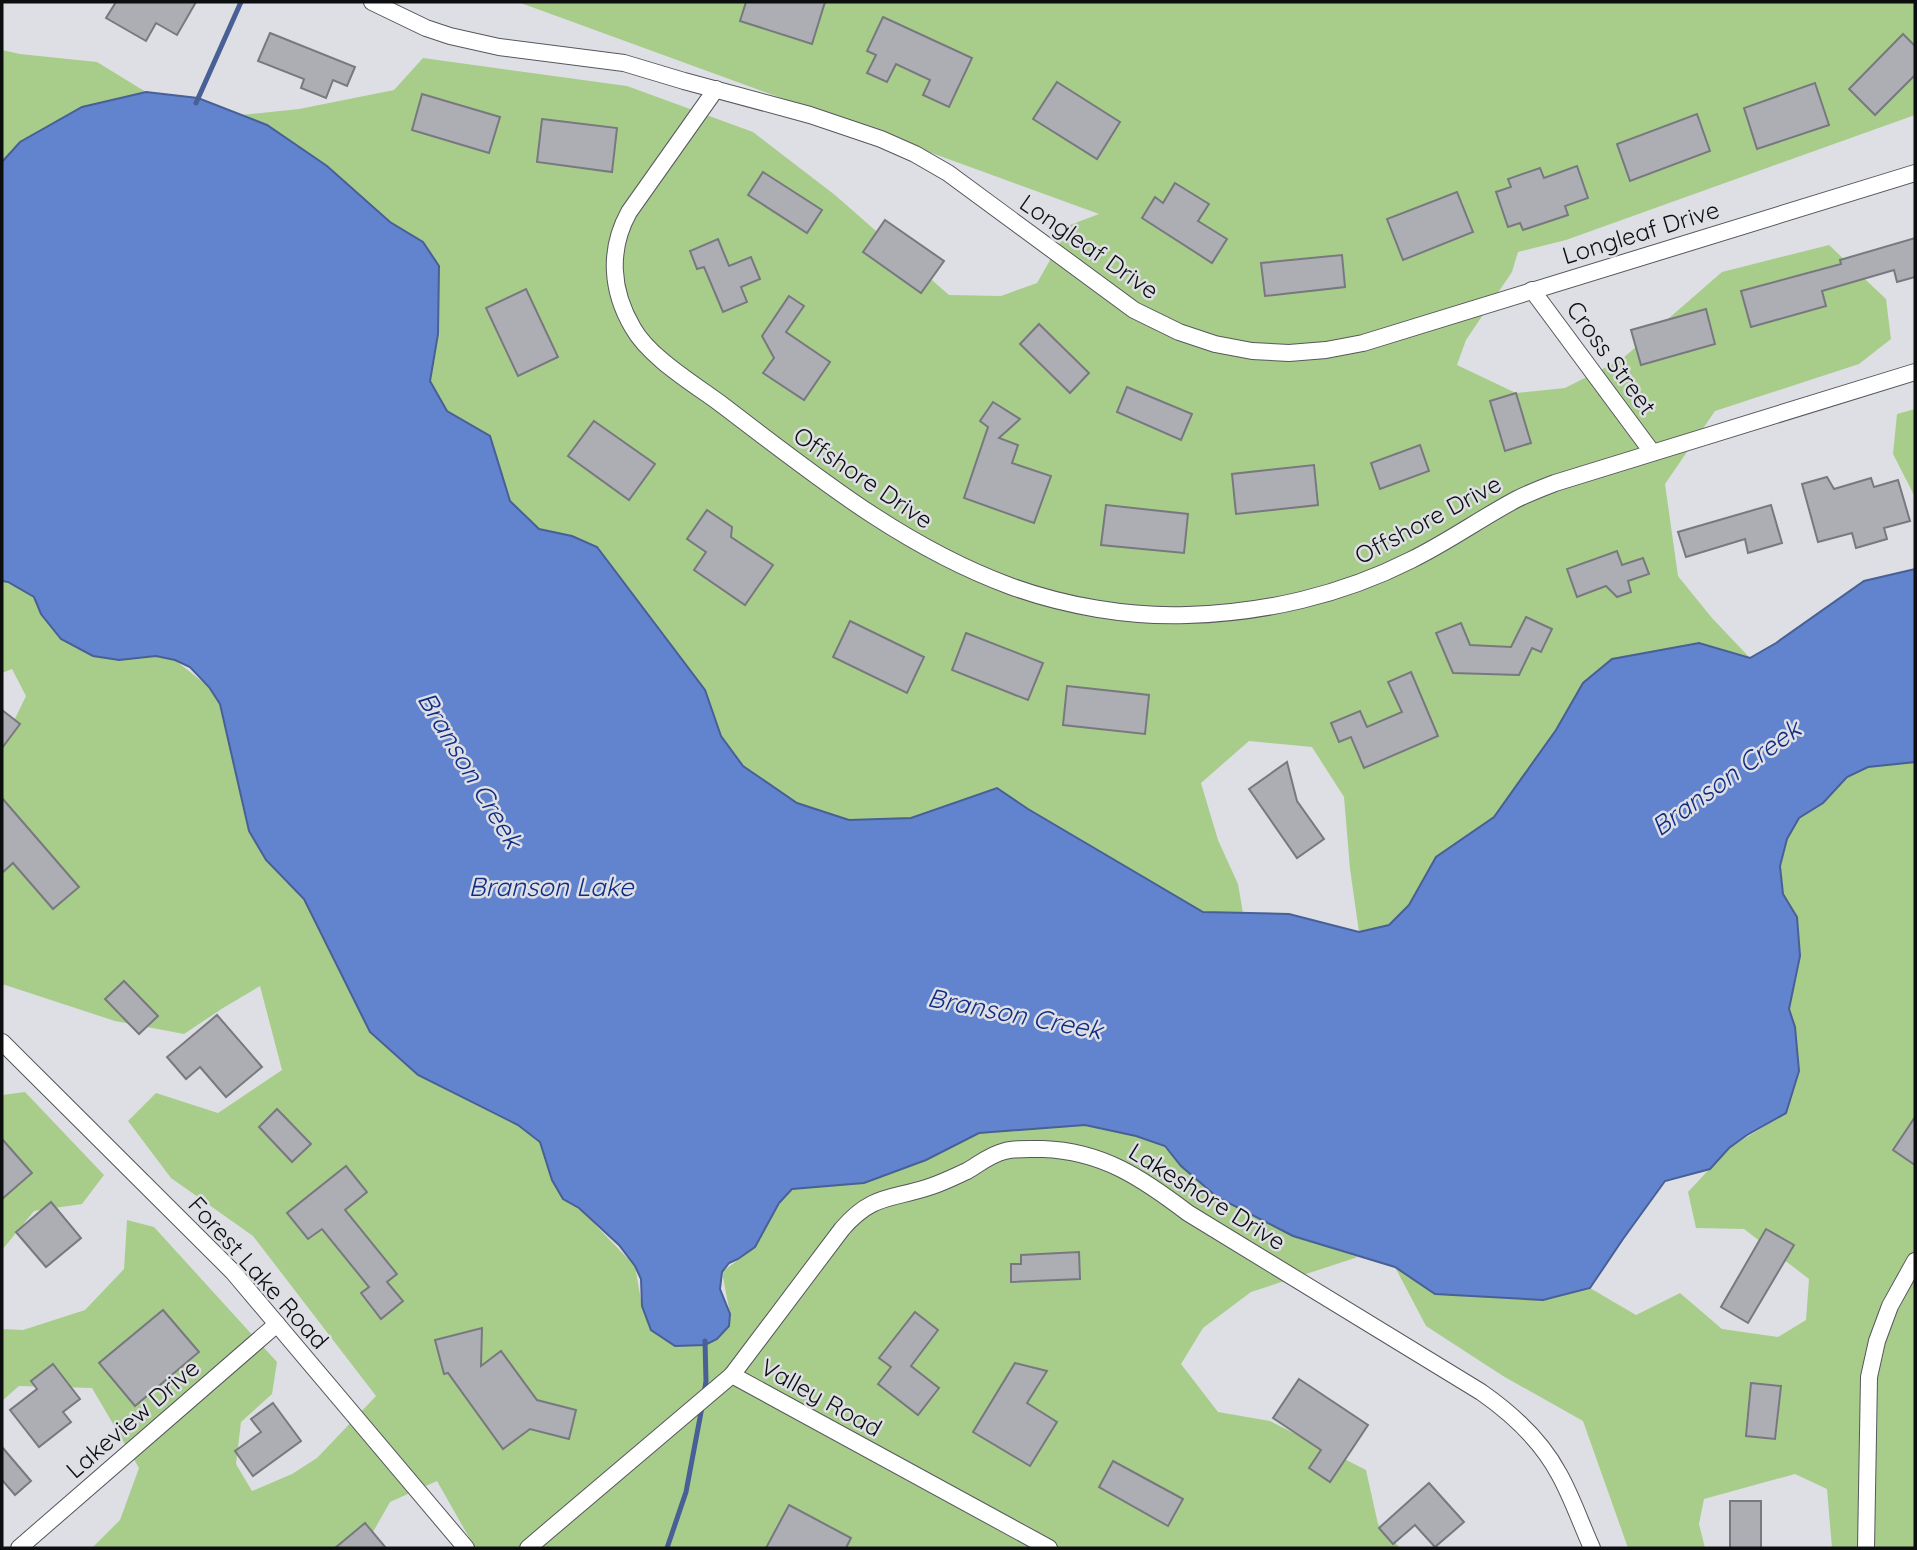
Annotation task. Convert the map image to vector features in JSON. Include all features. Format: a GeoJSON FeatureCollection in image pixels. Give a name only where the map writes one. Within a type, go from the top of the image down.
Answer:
{"type":"FeatureCollection","features":[{"type":"Feature","properties":{"kind":"street","name":"Longleaf Drive"},"geometry":{"type":"LineString","coordinates":[[373,2],[426,28],[450,36],[499,47],[624,63],[810,115],[881,139],[948,173],[1134,310],[1179,332],[1214,344],[1252,351],[1289,353],[1363,343],[1915,173]]}},
{"type":"Feature","properties":{"kind":"street","name":"Offshore Drive"},"geometry":{"type":"LineString","coordinates":[[716,89],[638,203],[629,212],[618,235],[614,272],[616,284],[622,308],[634,330],[660,358],[877,520],[965,568],[1059,601],[1133,613],[1183,615],[1220,613],[1331,592],[1412,560],[1520,498],[1555,483],[1915,372]]}},
{"type":"Feature","properties":{"kind":"street","name":"Cross Street"},"geometry":{"type":"LineString","coordinates":[[1532,290],[1652,452]]}},
{"type":"Feature","properties":{"kind":"street","name":"Forest Lake Road"},"geometry":{"type":"LineString","coordinates":[[2,1042],[233,1272],[466,1548]]}},
{"type":"Feature","properties":{"kind":"street","name":"Lakeshore Drive"},"geometry":{"type":"LineString","coordinates":[[732,1375],[842,1229],[862,1209],[873,1202],[933,1185],[1004,1151],[1054,1150],[1079,1153],[1126,1170],[1188,1213],[1501,1406],[1536,1441],[1558,1472],[1592,1548]]}},
{"type":"Feature","properties":{"kind":"street"},"geometry":{"type":"LineString","coordinates":[[1866,1548],[1869,1377],[1877,1340],[1890,1306],[1915,1261]]}},
{"type":"Feature","properties":{"kind":"street","name":"Lakeview Drive"},"geometry":{"type":"LineString","coordinates":[[19,1548],[277,1324]]}},
{"type":"Feature","properties":{"kind":"street","name":"Valley Road"},"geometry":{"type":"LineString","coordinates":[[528,1548],[732,1375],[1049,1548]]}},
{"type":"Feature","properties":{"kind":"green space"},"geometry":{"type":"Polygon","coordinates":[[[518,2],[1915,2],[1915,115],[1566,240],[1518,252],[1512,272],[1466,340],[1457,365],[1516,393],[1565,388],[1622,359],[1722,272],[1829,245],[1886,299],[1891,339],[1859,364],[1715,411],[1665,484],[1678,576],[1712,618],[1750,658],[1699,643],[1583,683],[1556,730],[1494,817],[1436,857],[1409,905],[1388,925],[1359,932],[1344,797],[1312,747],[1249,741],[1201,783],[1218,840],[1238,884],[1243,913],[1203,912],[997,788],[911,818],[849,820],[797,803],[744,766],[721,736],[705,690],[597,547],[572,536],[539,529],[510,501],[490,436],[447,411],[430,381],[438,334],[423,242],[390,222],[327,166],[241,115],[299,109],[394,90],[423,58],[627,86],[753,132],[835,195],[949,295],[1001,296],[1037,283],[1070,225],[1099,214],[518,2]]]}},
{"type":"Feature","properties":{"kind":"green space"},"geometry":{"type":"Polygon","coordinates":[[[2,50],[97,62],[146,92],[82,107],[20,142],[2,162],[2,50]]]}},
{"type":"Feature","properties":{"kind":"green space"},"geometry":{"type":"Polygon","coordinates":[[[1915,409],[1915,497],[1893,454],[1897,414],[1915,409]]]}},
{"type":"Feature","properties":{"kind":"green space"},"geometry":{"type":"Polygon","coordinates":[[[2,581],[34,597],[41,614],[61,639],[93,656],[119,660],[156,656],[175,660],[209,687],[220,704],[304,899],[370,1032],[518,1125],[540,1142],[552,1180],[635,1266],[642,1306],[730,1314],[722,1272],[755,1247],[779,1203],[792,1189],[864,1183],[926,1160],[979,1133],[1085,1125],[1136,1136],[1165,1146],[1181,1166],[1217,1197],[1293,1236],[1358,1257],[1251,1292],[1203,1328],[1181,1364],[1218,1412],[1270,1421],[1366,1470],[1378,1524],[1400,1548],[475,1548],[437,1481],[390,1502],[364,1548],[92,1548],[120,1520],[139,1468],[92,1388],[19,1386],[2,1401],[2,1329],[23,1330],[85,1310],[124,1269],[127,1220],[154,1227],[277,1362],[272,1394],[241,1422],[236,1464],[252,1491],[292,1474],[317,1458],[376,1396],[253,1236],[171,1178],[128,1121],[156,1093],[218,1113],[282,1070],[260,986],[184,1034],[115,1021],[2,984],[2,735],[9,731],[26,696],[12,669],[2,673],[2,581]]]}},
{"type":"Feature","properties":{"kind":"green space"},"geometry":{"type":"Polygon","coordinates":[[[1915,762],[1915,1548],[1832,1548],[1827,1489],[1795,1474],[1704,1499],[1699,1524],[1705,1548],[1628,1548],[1583,1421],[1503,1376],[1426,1326],[1395,1267],[1435,1294],[1543,1300],[1590,1288],[1636,1315],[1680,1293],[1722,1329],[1778,1337],[1806,1320],[1809,1279],[1744,1229],[1696,1228],[1688,1192],[1729,1148],[1786,1113],[1795,1027],[1789,1009],[1800,956],[1797,917],[1783,894],[1780,866],[1787,839],[1799,818],[1823,803],[1847,777],[1868,767],[1915,762]]]}},
{"type":"Feature","properties":{"kind":"green space"},"geometry":{"type":"Polygon","coordinates":[[[25,1092],[104,1175],[82,1204],[34,1211],[2,1250],[2,1095],[25,1092]]]}},
{"type":"Feature","properties":{"kind":"water","name":"Branson Lake"},"geometry":{"type":"Polygon","coordinates":[[[146,92],[198,98],[267,125],[327,166],[390,222],[423,242],[439,266],[438,334],[430,381],[447,411],[490,436],[510,501],[539,529],[572,536],[597,547],[705,690],[721,736],[743,766],[797,803],[849,820],[911,818],[997,788],[1203,912],[1289,914],[1359,932],[1389,925],[1409,905],[1436,857],[1494,817],[1556,730],[1583,683],[1612,659],[1699,643],[1750,658],[1776,643],[1864,581],[1915,569],[1915,762],[1868,767],[1847,777],[1823,803],[1799,818],[1787,839],[1780,866],[1783,894],[1797,917],[1800,956],[1789,1009],[1795,1027],[1799,1071],[1786,1113],[1729,1148],[1710,1169],[1665,1181],[1590,1288],[1543,1300],[1435,1294],[1395,1267],[1293,1236],[1217,1197],[1181,1166],[1165,1146],[1136,1136],[1085,1125],[979,1133],[926,1160],[864,1183],[792,1189],[779,1203],[755,1247],[729,1263],[722,1272],[720,1289],[730,1314],[729,1326],[717,1339],[705,1345],[675,1346],[651,1330],[642,1306],[641,1279],[619,1245],[579,1208],[563,1199],[552,1180],[540,1142],[518,1125],[418,1075],[370,1032],[304,899],[266,860],[249,831],[220,704],[209,687],[190,667],[175,660],[156,656],[119,660],[93,656],[61,639],[41,614],[34,597],[2,581],[2,162],[20,142],[82,107],[146,92]]]}},
{"type":"Feature","properties":{"kind":"building"},"geometry":{"type":"Polygon","coordinates":[[[116,2],[196,2],[177,35],[156,23],[146,41],[106,18],[116,2]]]}},
{"type":"Feature","properties":{"kind":"building"},"geometry":{"type":"Polygon","coordinates":[[[746,2],[825,2],[812,44],[740,21],[746,2]]]}},
{"type":"Feature","properties":{"kind":"building"},"geometry":{"type":"Polygon","coordinates":[[[883,17],[972,58],[949,107],[923,95],[930,80],[896,64],[887,82],[867,73],[876,55],[867,51],[883,17]]]}},
{"type":"Feature","properties":{"kind":"building"},"geometry":{"type":"Polygon","coordinates":[[[270,33],[355,67],[347,86],[333,80],[326,98],[301,88],[304,79],[258,61],[270,33]]]}},
{"type":"Feature","properties":{"kind":"building"},"geometry":{"type":"Polygon","coordinates":[[[1903,34],[1915,46],[1915,75],[1875,115],[1849,89],[1903,34]]]}},
{"type":"Feature","properties":{"kind":"building"},"geometry":{"type":"Polygon","coordinates":[[[1057,82],[1120,122],[1097,159],[1033,119],[1057,82]]]}},
{"type":"Feature","properties":{"kind":"building"},"geometry":{"type":"Polygon","coordinates":[[[1815,83],[1829,125],[1757,149],[1744,108],[1815,83]]]}},
{"type":"Feature","properties":{"kind":"building"},"geometry":{"type":"Polygon","coordinates":[[[422,94],[500,117],[489,153],[412,130],[422,94]]]}},
{"type":"Feature","properties":{"kind":"building"},"geometry":{"type":"Polygon","coordinates":[[[1697,114],[1710,151],[1630,181],[1617,144],[1697,114]]]}},
{"type":"Feature","properties":{"kind":"building"},"geometry":{"type":"Polygon","coordinates":[[[542,119],[617,128],[612,172],[537,162],[542,119]]]}},
{"type":"Feature","properties":{"kind":"building"},"geometry":{"type":"Polygon","coordinates":[[[1577,166],[1588,198],[1565,206],[1568,215],[1523,230],[1520,223],[1508,227],[1496,192],[1511,187],[1508,179],[1540,168],[1544,178],[1577,166]]]}},
{"type":"Feature","properties":{"kind":"building"},"geometry":{"type":"Polygon","coordinates":[[[763,172],[822,210],[807,233],[748,195],[763,172]]]}},
{"type":"Feature","properties":{"kind":"building"},"geometry":{"type":"Polygon","coordinates":[[[1175,183],[1209,204],[1198,221],[1227,239],[1212,263],[1142,218],[1155,197],[1163,203],[1175,183]]]}},
{"type":"Feature","properties":{"kind":"building"},"geometry":{"type":"Polygon","coordinates":[[[1457,192],[1473,232],[1403,260],[1387,219],[1457,192]]]}},
{"type":"Feature","properties":{"kind":"building"},"geometry":{"type":"Polygon","coordinates":[[[885,220],[944,261],[921,293],[863,252],[885,220]]]}},
{"type":"Feature","properties":{"kind":"building"},"geometry":{"type":"Polygon","coordinates":[[[1915,238],[1915,277],[1897,282],[1894,270],[1822,291],[1826,306],[1751,327],[1741,291],[1841,264],[1840,260],[1915,238]]]}},
{"type":"Feature","properties":{"kind":"building"},"geometry":{"type":"Polygon","coordinates":[[[718,239],[729,266],[751,257],[760,279],[741,287],[747,302],[723,312],[704,267],[697,269],[690,251],[718,239]]]}},
{"type":"Feature","properties":{"kind":"building"},"geometry":{"type":"Polygon","coordinates":[[[1342,255],[1345,287],[1265,296],[1261,263],[1342,255]]]}},
{"type":"Feature","properties":{"kind":"building"},"geometry":{"type":"Polygon","coordinates":[[[526,289],[558,357],[518,376],[486,308],[526,289]]]}},
{"type":"Feature","properties":{"kind":"building"},"geometry":{"type":"Polygon","coordinates":[[[789,296],[804,306],[786,332],[830,362],[804,400],[763,373],[774,358],[762,336],[789,296]]]}},
{"type":"Feature","properties":{"kind":"building"},"geometry":{"type":"Polygon","coordinates":[[[1706,309],[1715,344],[1641,365],[1631,330],[1706,309]]]}},
{"type":"Feature","properties":{"kind":"building"},"geometry":{"type":"Polygon","coordinates":[[[1039,324],[1089,373],[1070,393],[1020,344],[1039,324]]]}},
{"type":"Feature","properties":{"kind":"building"},"geometry":{"type":"Polygon","coordinates":[[[1127,387],[1192,414],[1181,440],[1117,412],[1127,387]]]}},
{"type":"Feature","properties":{"kind":"building"},"geometry":{"type":"Polygon","coordinates":[[[1516,393],[1531,443],[1505,451],[1490,401],[1516,393]]]}},
{"type":"Feature","properties":{"kind":"building"},"geometry":{"type":"Polygon","coordinates":[[[993,402],[1020,419],[999,438],[1018,445],[1012,463],[1051,476],[1034,523],[964,498],[988,427],[980,421],[993,402]]]}},
{"type":"Feature","properties":{"kind":"building"},"geometry":{"type":"Polygon","coordinates":[[[594,421],[655,464],[629,500],[568,456],[594,421]]]}},
{"type":"Feature","properties":{"kind":"building"},"geometry":{"type":"Polygon","coordinates":[[[1420,445],[1429,471],[1380,489],[1371,463],[1420,445]]]}},
{"type":"Feature","properties":{"kind":"building"},"geometry":{"type":"Polygon","coordinates":[[[1314,465],[1318,505],[1236,514],[1232,474],[1314,465]]]}},
{"type":"Feature","properties":{"kind":"building"},"geometry":{"type":"Polygon","coordinates":[[[1827,477],[1834,489],[1871,478],[1874,487],[1898,480],[1910,521],[1884,528],[1887,539],[1856,548],[1852,533],[1818,542],[1802,484],[1827,477]]]}},
{"type":"Feature","properties":{"kind":"building"},"geometry":{"type":"Polygon","coordinates":[[[1106,505],[1188,514],[1184,553],[1101,545],[1106,505]]]}},
{"type":"Feature","properties":{"kind":"building"},"geometry":{"type":"Polygon","coordinates":[[[1771,505],[1782,543],[1748,553],[1745,539],[1686,557],[1678,532],[1771,505]]]}},
{"type":"Feature","properties":{"kind":"building"},"geometry":{"type":"Polygon","coordinates":[[[707,510],[732,527],[731,537],[773,565],[745,605],[694,570],[706,552],[687,539],[707,510]]]}},
{"type":"Feature","properties":{"kind":"building"},"geometry":{"type":"Polygon","coordinates":[[[1617,551],[1622,565],[1643,558],[1649,574],[1628,581],[1631,592],[1617,597],[1606,586],[1577,597],[1567,569],[1617,551]]]}},
{"type":"Feature","properties":{"kind":"building"},"geometry":{"type":"Polygon","coordinates":[[[1526,617],[1552,629],[1541,652],[1532,648],[1519,675],[1453,673],[1436,633],[1461,623],[1470,645],[1511,647],[1526,617]]]}},
{"type":"Feature","properties":{"kind":"building"},"geometry":{"type":"Polygon","coordinates":[[[850,621],[924,657],[907,693],[833,657],[850,621]]]}},
{"type":"Feature","properties":{"kind":"building"},"geometry":{"type":"Polygon","coordinates":[[[966,633],[1043,663],[1028,700],[952,670],[966,633]]]}},
{"type":"Feature","properties":{"kind":"building"},"geometry":{"type":"Polygon","coordinates":[[[1411,672],[1438,736],[1364,768],[1351,737],[1339,742],[1331,723],[1360,711],[1367,727],[1402,712],[1388,682],[1411,672]]]}},
{"type":"Feature","properties":{"kind":"building"},"geometry":{"type":"Polygon","coordinates":[[[1067,686],[1149,695],[1145,734],[1063,725],[1067,686]]]}},
{"type":"Feature","properties":{"kind":"building"},"geometry":{"type":"Polygon","coordinates":[[[2,710],[20,724],[2,748],[2,710]]]}},
{"type":"Feature","properties":{"kind":"building"},"geometry":{"type":"Polygon","coordinates":[[[1287,762],[1297,801],[1324,839],[1297,858],[1249,789],[1287,762]]]}},
{"type":"Feature","properties":{"kind":"building"},"geometry":{"type":"Polygon","coordinates":[[[2,798],[79,887],[53,909],[13,863],[2,873],[2,798]]]}},
{"type":"Feature","properties":{"kind":"building"},"geometry":{"type":"Polygon","coordinates":[[[124,981],[158,1016],[139,1034],[105,999],[124,981]]]}},
{"type":"Feature","properties":{"kind":"building"},"geometry":{"type":"Polygon","coordinates":[[[217,1015],[262,1067],[226,1097],[200,1067],[186,1079],[167,1057],[217,1015]]]}},
{"type":"Feature","properties":{"kind":"building"},"geometry":{"type":"Polygon","coordinates":[[[277,1109],[311,1144],[292,1162],[259,1127],[277,1109]]]}},
{"type":"Feature","properties":{"kind":"building"},"geometry":{"type":"Polygon","coordinates":[[[1915,1117],[1915,1165],[1893,1150],[1915,1117]]]}},
{"type":"Feature","properties":{"kind":"building"},"geometry":{"type":"Polygon","coordinates":[[[2,1139],[32,1173],[2,1199],[2,1139]]]}},
{"type":"Feature","properties":{"kind":"building"},"geometry":{"type":"Polygon","coordinates":[[[346,1166],[367,1192],[345,1210],[397,1274],[387,1282],[403,1301],[381,1319],[361,1293],[369,1287],[322,1229],[308,1239],[287,1213],[346,1166]]]}},
{"type":"Feature","properties":{"kind":"building"},"geometry":{"type":"Polygon","coordinates":[[[51,1202],[81,1238],[46,1267],[16,1232],[51,1202]]]}},
{"type":"Feature","properties":{"kind":"building"},"geometry":{"type":"Polygon","coordinates":[[[1766,1229],[1794,1245],[1748,1323],[1721,1307],[1766,1229]]]}},
{"type":"Feature","properties":{"kind":"building"},"geometry":{"type":"Polygon","coordinates":[[[1079,1252],[1080,1279],[1011,1282],[1011,1264],[1021,1264],[1021,1255],[1079,1252]]]}},
{"type":"Feature","properties":{"kind":"building"},"geometry":{"type":"Polygon","coordinates":[[[163,1310],[199,1352],[135,1406],[99,1363],[163,1310]]]}},
{"type":"Feature","properties":{"kind":"building"},"geometry":{"type":"Polygon","coordinates":[[[915,1312],[938,1330],[911,1366],[939,1388],[918,1415],[878,1384],[891,1367],[879,1358],[915,1312]]]}},
{"type":"Feature","properties":{"kind":"building"},"geometry":{"type":"Polygon","coordinates":[[[482,1328],[481,1366],[501,1351],[537,1400],[576,1410],[569,1439],[530,1429],[503,1449],[448,1373],[444,1374],[435,1340],[482,1328]]]}},
{"type":"Feature","properties":{"kind":"building"},"geometry":{"type":"Polygon","coordinates":[[[1015,1363],[1047,1371],[1027,1403],[1057,1422],[1030,1466],[973,1432],[1015,1363]]]}},
{"type":"Feature","properties":{"kind":"building"},"geometry":{"type":"Polygon","coordinates":[[[53,1364],[80,1399],[63,1412],[71,1422],[39,1447],[10,1410],[37,1389],[31,1381],[53,1364]]]}},
{"type":"Feature","properties":{"kind":"building"},"geometry":{"type":"Polygon","coordinates":[[[1299,1379],[1368,1425],[1330,1482],[1309,1468],[1321,1450],[1273,1418],[1299,1379]]]}},
{"type":"Feature","properties":{"kind":"building"},"geometry":{"type":"Polygon","coordinates":[[[1751,1383],[1781,1386],[1775,1439],[1746,1436],[1751,1383]]]}},
{"type":"Feature","properties":{"kind":"building"},"geometry":{"type":"Polygon","coordinates":[[[273,1403],[301,1441],[253,1476],[235,1451],[261,1432],[251,1419],[273,1403]]]}},
{"type":"Feature","properties":{"kind":"building"},"geometry":{"type":"Polygon","coordinates":[[[2,1447],[31,1481],[15,1495],[2,1480],[2,1447]]]}},
{"type":"Feature","properties":{"kind":"building"},"geometry":{"type":"Polygon","coordinates":[[[1113,1461],[1183,1499],[1168,1526],[1099,1487],[1113,1461]]]}},
{"type":"Feature","properties":{"kind":"building"},"geometry":{"type":"Polygon","coordinates":[[[1429,1483],[1464,1522],[1435,1547],[1415,1525],[1393,1544],[1379,1528],[1429,1483]]]}},
{"type":"Feature","properties":{"kind":"building"},"geometry":{"type":"Polygon","coordinates":[[[1730,1501],[1761,1501],[1761,1548],[1730,1548],[1730,1501]]]}},
{"type":"Feature","properties":{"kind":"building"},"geometry":{"type":"Polygon","coordinates":[[[789,1505],[851,1538],[846,1548],[766,1548],[789,1505]]]}},
{"type":"Feature","properties":{"kind":"building"},"geometry":{"type":"Polygon","coordinates":[[[365,1523],[386,1548],[335,1548],[365,1523]]]}},
{"type":"Feature","properties":{"kind":"waterway"},"geometry":{"type":"LineString","coordinates":[[196,103],[241,2]]}},
{"type":"Feature","properties":{"kind":"waterway"},"geometry":{"type":"LineString","coordinates":[[704,1394],[705,1341]]}},
{"type":"Feature","properties":{"kind":"waterway"},"geometry":{"type":"LineString","coordinates":[[667,1548],[686,1492],[702,1407]]}},
{"type":"Feature","properties":{"kind":"water label","name":"Branson Creek"},"geometry":{"type":"Point","coordinates":[470,770]}},
{"type":"Feature","properties":{"kind":"water label","name":"Branson Creek"},"geometry":{"type":"Point","coordinates":[1726,778]}},
{"type":"Feature","properties":{"kind":"water label","name":"Branson Creek"},"geometry":{"type":"Point","coordinates":[1015,1014]}}]}
